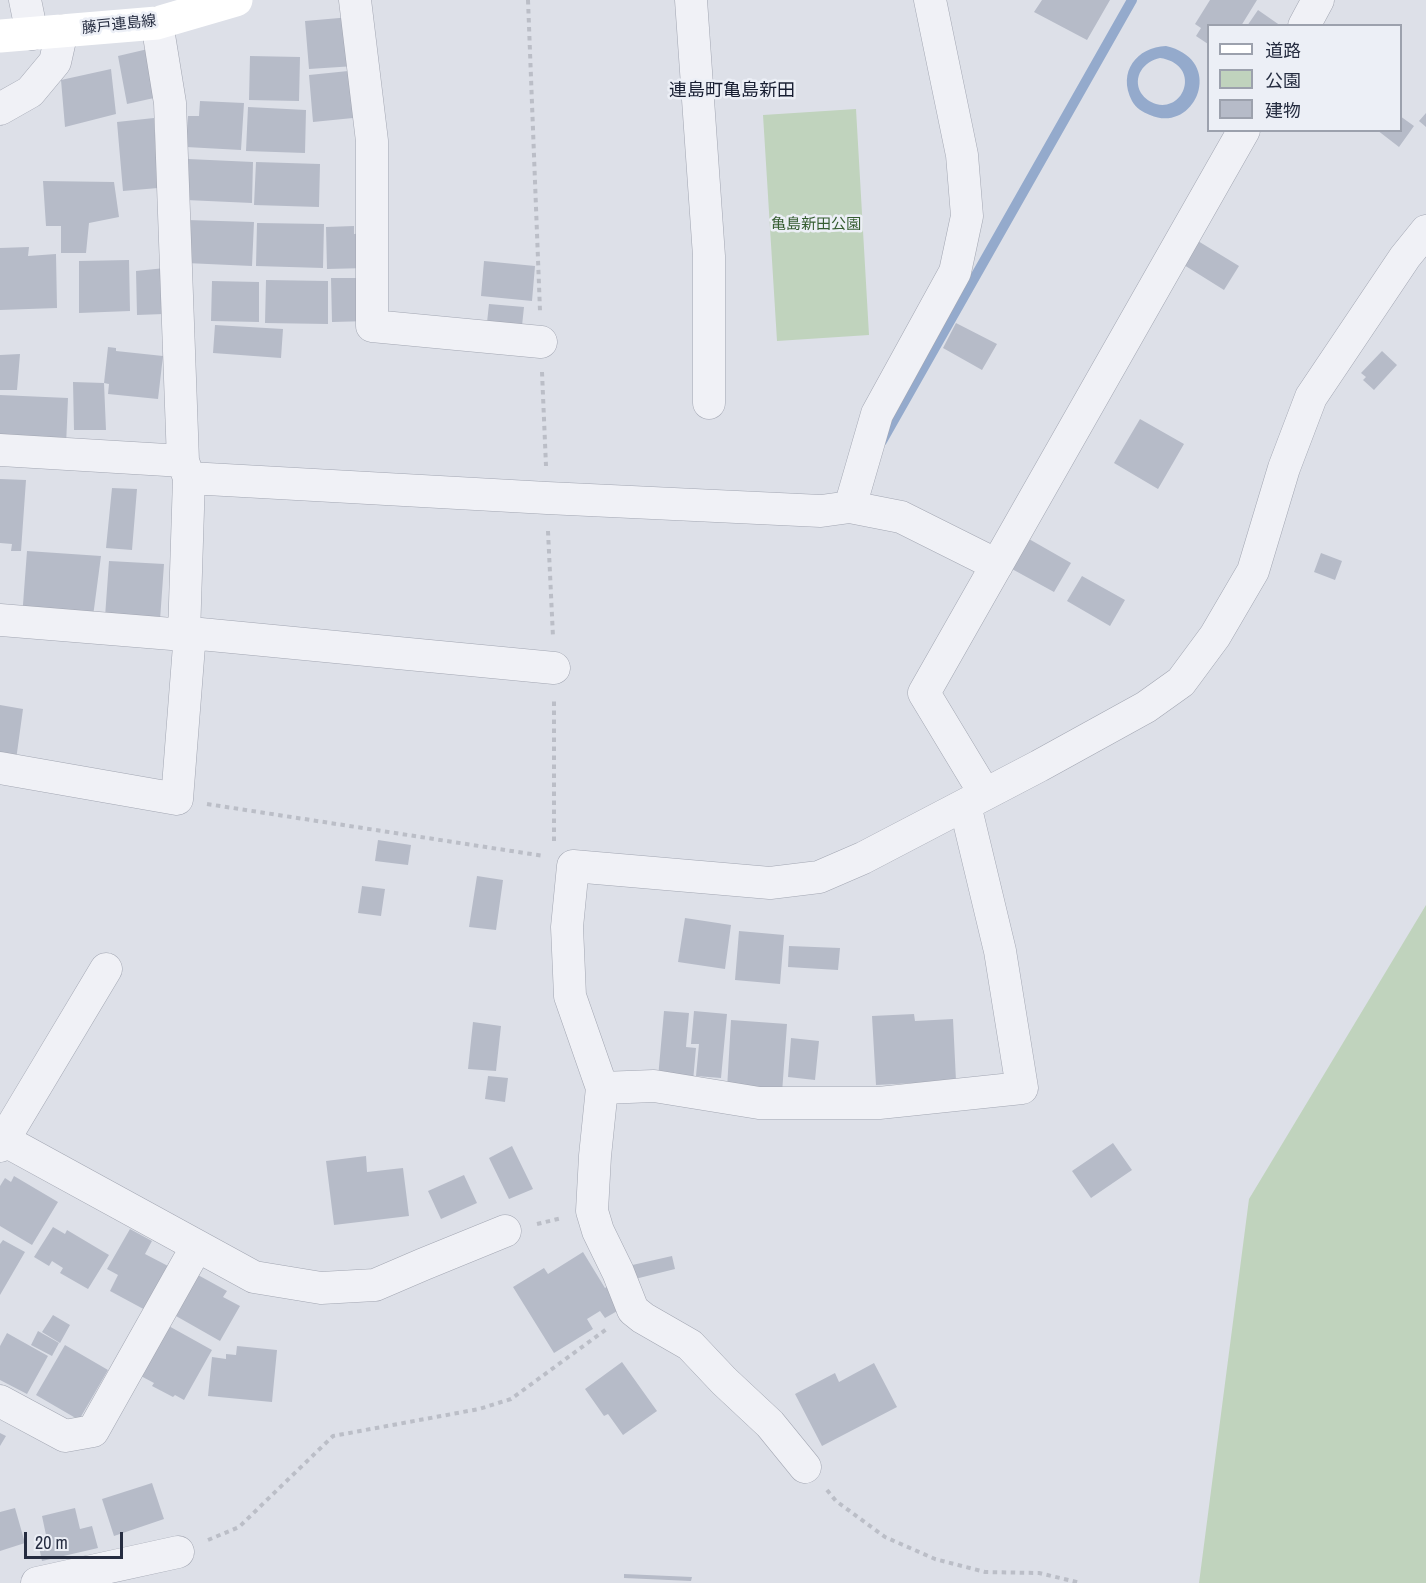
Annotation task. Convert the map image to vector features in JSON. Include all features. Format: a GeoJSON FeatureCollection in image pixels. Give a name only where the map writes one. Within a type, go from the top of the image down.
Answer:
{"type":"FeatureCollection","features":[{"type":"Feature","properties":{"kind":"main road","name":"藤戸連島線"},"geometry":{"type":"LineString","coordinates":[[0,36],[157,23],[236,0]]}},
{"type":"Feature","properties":{"kind":"street"},"geometry":{"type":"LineString","coordinates":[[0,109],[30,92],[55,62],[47,32],[25,0]]}},
{"type":"Feature","properties":{"kind":"street"},"geometry":{"type":"LineString","coordinates":[[356,0],[372,141],[372,326],[541,342]]}},
{"type":"Feature","properties":{"kind":"street"},"geometry":{"type":"LineString","coordinates":[[691,0],[709,256],[709,403]]}},
{"type":"Feature","properties":{"kind":"street"},"geometry":{"type":"LineString","coordinates":[[850,507],[877,414],[955,272],[967,216],[962,155],[930,0]]}},
{"type":"Feature","properties":{"kind":"street"},"geometry":{"type":"LineString","coordinates":[[1305,24],[1318,0]]}},
{"type":"Feature","properties":{"kind":"street"},"geometry":{"type":"LineString","coordinates":[[0,768],[177,799],[187,634],[186,470],[170,104],[157,23]]}},
{"type":"Feature","properties":{"kind":"street"},"geometry":{"type":"LineString","coordinates":[[603,1088],[654,1086],[759,1103],[879,1103],[1022,1088],[975,800],[924,693],[1243,132]]}},
{"type":"Feature","properties":{"kind":"street"},"geometry":{"type":"LineString","coordinates":[[805,1467],[770,1424],[724,1382],[690,1345],[633,1310],[598,1231],[592,1211],[595,1156],[603,1088],[570,996],[563,862],[770,883],[819,877],[863,858],[975,800],[1146,707],[1182,682],[1215,636],[1252,571],[1284,468],[1311,397],[1405,257],[1426,231]]}},
{"type":"Feature","properties":{"kind":"street"},"geometry":{"type":"LineString","coordinates":[[0,450],[186,470],[547,498],[821,511],[850,507],[901,517],[997,565]]}},
{"type":"Feature","properties":{"kind":"street"},"geometry":{"type":"LineString","coordinates":[[0,620],[187,634],[554,668]]}},
{"type":"Feature","properties":{"kind":"street"},"geometry":{"type":"LineString","coordinates":[[106,969],[1,1141],[254,1276],[321,1288],[375,1285],[505,1231]]}},
{"type":"Feature","properties":{"kind":"street"},"geometry":{"type":"LineString","coordinates":[[0,1401],[64,1436],[93,1431],[197,1246]]}},
{"type":"Feature","properties":{"kind":"street"},"geometry":{"type":"LineString","coordinates":[[37,1583],[178,1552]]}},
{"type":"Feature","properties":{"kind":"path"},"geometry":{"type":"LineString","coordinates":[[177,799],[563,862],[528,0]]}},
{"type":"Feature","properties":{"kind":"path"},"geometry":{"type":"LineString","coordinates":[[505,1231],[592,1211]]}},
{"type":"Feature","properties":{"kind":"path"},"geometry":{"type":"LineString","coordinates":[[178,1552],[239,1527],[333,1436],[479,1409],[511,1399],[633,1310]]}},
{"type":"Feature","properties":{"kind":"path"},"geometry":{"type":"LineString","coordinates":[[805,1467],[836,1501],[885,1537],[935,1559],[985,1572],[1039,1573],[1081,1583]]}},
{"type":"Feature","properties":{"kind":"green space","name":"亀島新田公園"},"geometry":{"type":"Polygon","coordinates":[[[856,109],[869,335],[777,341],[763,115],[856,109]]]}},
{"type":"Feature","properties":{"kind":"green space"},"geometry":{"type":"Polygon","coordinates":[[[1426,905],[1426,1583],[1199,1583],[1249,1199],[1426,905]]]}},
{"type":"Feature","properties":{"kind":"water"},"geometry":{"type":"Polygon","coordinates":[[[1166,46],[1185,54],[1196,66],[1200,79],[1198,93],[1191,106],[1180,115],[1166,118],[1150,115],[1135,106],[1128,90],[1127,80],[1132,63],[1146,51],[1166,46]],[[1160,58],[1149,62],[1141,71],[1138,81],[1141,93],[1156,104],[1166,105],[1175,101],[1185,86],[1185,77],[1181,69],[1173,62],[1160,58]]]}},
{"type":"Feature","properties":{"kind":"building"},"geometry":{"type":"Polygon","coordinates":[[[1042,0],[1110,0],[1087,40],[1034,12],[1042,0]]]}},
{"type":"Feature","properties":{"kind":"building"},"geometry":{"type":"Polygon","coordinates":[[[1210,0],[1257,0],[1242,24],[1207,24],[1207,43],[1196,36],[1201,28],[1195,24],[1210,0]]]}},
{"type":"Feature","properties":{"kind":"building"},"geometry":{"type":"Polygon","coordinates":[[[1258,10],[1278,24],[1248,24],[1258,10]]]}},
{"type":"Feature","properties":{"kind":"building"},"geometry":{"type":"Polygon","coordinates":[[[351,17],[355,66],[309,69],[305,21],[351,17]]]}},
{"type":"Feature","properties":{"kind":"building"},"geometry":{"type":"Polygon","coordinates":[[[148,49],[154,98],[127,104],[118,56],[148,49]]]}},
{"type":"Feature","properties":{"kind":"building"},"geometry":{"type":"Polygon","coordinates":[[[250,56],[300,57],[299,101],[249,100],[250,56]]]}},
{"type":"Feature","properties":{"kind":"building"},"geometry":{"type":"Polygon","coordinates":[[[111,69],[116,114],[65,127],[61,80],[111,69]]]}},
{"type":"Feature","properties":{"kind":"building"},"geometry":{"type":"Polygon","coordinates":[[[358,70],[363,117],[313,122],[309,75],[358,70]]]}},
{"type":"Feature","properties":{"kind":"building"},"geometry":{"type":"Polygon","coordinates":[[[200,101],[244,103],[241,150],[186,147],[188,116],[199,116],[200,101]]]}},
{"type":"Feature","properties":{"kind":"building"},"geometry":{"type":"Polygon","coordinates":[[[248,107],[306,110],[305,153],[246,151],[248,107]]]}},
{"type":"Feature","properties":{"kind":"building"},"geometry":{"type":"Polygon","coordinates":[[[1426,113],[1426,127],[1419,121],[1426,113]]]}},
{"type":"Feature","properties":{"kind":"building"},"geometry":{"type":"Polygon","coordinates":[[[1402,117],[1414,126],[1399,147],[1380,132],[1402,132],[1402,117]]]}},
{"type":"Feature","properties":{"kind":"building"},"geometry":{"type":"Polygon","coordinates":[[[154,118],[158,188],[123,191],[117,122],[154,118]]]}},
{"type":"Feature","properties":{"kind":"building"},"geometry":{"type":"Polygon","coordinates":[[[188,159],[253,162],[252,203],[186,200],[188,159]]]}},
{"type":"Feature","properties":{"kind":"building"},"geometry":{"type":"Polygon","coordinates":[[[256,162],[320,164],[319,207],[254,205],[256,162]]]}},
{"type":"Feature","properties":{"kind":"building"},"geometry":{"type":"Polygon","coordinates":[[[43,181],[114,182],[119,217],[89,223],[86,253],[61,253],[61,226],[46,226],[43,181]]]}},
{"type":"Feature","properties":{"kind":"building"},"geometry":{"type":"Polygon","coordinates":[[[187,220],[254,222],[252,266],[186,263],[187,220]]]}},
{"type":"Feature","properties":{"kind":"building"},"geometry":{"type":"Polygon","coordinates":[[[257,223],[324,224],[323,268],[256,266],[257,223]]]}},
{"type":"Feature","properties":{"kind":"building"},"geometry":{"type":"Polygon","coordinates":[[[354,226],[354,234],[366,233],[367,268],[327,269],[326,227],[354,226]]]}},
{"type":"Feature","properties":{"kind":"building"},"geometry":{"type":"Polygon","coordinates":[[[1198,241],[1239,266],[1224,290],[1184,265],[1198,241]]]}},
{"type":"Feature","properties":{"kind":"building"},"geometry":{"type":"Polygon","coordinates":[[[29,247],[28,256],[56,254],[57,308],[0,310],[0,248],[29,247]]]}},
{"type":"Feature","properties":{"kind":"building"},"geometry":{"type":"Polygon","coordinates":[[[129,260],[130,311],[79,313],[79,261],[129,260]]]}},
{"type":"Feature","properties":{"kind":"building"},"geometry":{"type":"Polygon","coordinates":[[[484,261],[535,266],[532,301],[481,296],[484,261]]]}},
{"type":"Feature","properties":{"kind":"building"},"geometry":{"type":"Polygon","coordinates":[[[165,268],[164,314],[137,315],[136,271],[165,268]]]}},
{"type":"Feature","properties":{"kind":"building"},"geometry":{"type":"Polygon","coordinates":[[[331,278],[357,278],[370,321],[332,322],[331,278]]]}},
{"type":"Feature","properties":{"kind":"building"},"geometry":{"type":"Polygon","coordinates":[[[266,280],[328,281],[328,324],[265,323],[266,280]]]}},
{"type":"Feature","properties":{"kind":"building"},"geometry":{"type":"Polygon","coordinates":[[[212,281],[259,282],[259,322],[211,321],[212,281]]]}},
{"type":"Feature","properties":{"kind":"building"},"geometry":{"type":"Polygon","coordinates":[[[489,304],[524,307],[521,335],[486,332],[489,304]]]}},
{"type":"Feature","properties":{"kind":"building"},"geometry":{"type":"Polygon","coordinates":[[[956,323],[997,344],[982,370],[943,348],[956,323]]]}},
{"type":"Feature","properties":{"kind":"building"},"geometry":{"type":"Polygon","coordinates":[[[215,325],[283,329],[281,358],[213,353],[215,325]]]}},
{"type":"Feature","properties":{"kind":"building"},"geometry":{"type":"Polygon","coordinates":[[[108,347],[116,348],[116,351],[163,356],[158,399],[108,394],[109,384],[104,383],[108,347]]]}},
{"type":"Feature","properties":{"kind":"building"},"geometry":{"type":"Polygon","coordinates":[[[1382,351],[1397,365],[1374,390],[1363,380],[1366,377],[1361,373],[1382,351]]]}},
{"type":"Feature","properties":{"kind":"building"},"geometry":{"type":"Polygon","coordinates":[[[20,354],[17,390],[0,390],[0,355],[20,354]]]}},
{"type":"Feature","properties":{"kind":"building"},"geometry":{"type":"Polygon","coordinates":[[[73,382],[104,383],[106,430],[74,430],[73,382]]]}},
{"type":"Feature","properties":{"kind":"building"},"geometry":{"type":"Polygon","coordinates":[[[0,395],[68,398],[66,446],[0,442],[0,395]]]}},
{"type":"Feature","properties":{"kind":"building"},"geometry":{"type":"Polygon","coordinates":[[[1140,419],[1184,444],[1158,489],[1114,463],[1140,419]]]}},
{"type":"Feature","properties":{"kind":"building"},"geometry":{"type":"Polygon","coordinates":[[[0,479],[26,480],[21,551],[11,551],[12,544],[0,543],[0,479]]]}},
{"type":"Feature","properties":{"kind":"building"},"geometry":{"type":"Polygon","coordinates":[[[112,488],[137,489],[132,550],[106,548],[112,488]]]}},
{"type":"Feature","properties":{"kind":"building"},"geometry":{"type":"Polygon","coordinates":[[[1029,539],[1071,563],[1054,592],[1012,569],[1029,539]]]}},
{"type":"Feature","properties":{"kind":"building"},"geometry":{"type":"Polygon","coordinates":[[[27,551],[101,556],[92,624],[22,618],[27,551]]]}},
{"type":"Feature","properties":{"kind":"building"},"geometry":{"type":"Polygon","coordinates":[[[1321,553],[1342,561],[1335,580],[1314,572],[1321,553]]]}},
{"type":"Feature","properties":{"kind":"building"},"geometry":{"type":"Polygon","coordinates":[[[109,561],[164,564],[160,620],[105,617],[109,561]]]}},
{"type":"Feature","properties":{"kind":"building"},"geometry":{"type":"Polygon","coordinates":[[[1082,576],[1125,600],[1110,626],[1067,601],[1082,576]]]}},
{"type":"Feature","properties":{"kind":"building"},"geometry":{"type":"Polygon","coordinates":[[[0,705],[23,709],[16,760],[0,758],[0,705]]]}},
{"type":"Feature","properties":{"kind":"building"},"geometry":{"type":"Polygon","coordinates":[[[378,840],[411,845],[408,865],[375,861],[378,840]]]}},
{"type":"Feature","properties":{"kind":"building"},"geometry":{"type":"Polygon","coordinates":[[[477,876],[503,880],[496,930],[469,927],[477,876]]]}},
{"type":"Feature","properties":{"kind":"building"},"geometry":{"type":"Polygon","coordinates":[[[362,886],[385,889],[381,916],[358,913],[362,886]]]}},
{"type":"Feature","properties":{"kind":"building"},"geometry":{"type":"Polygon","coordinates":[[[685,918],[731,925],[725,969],[678,962],[685,918]]]}},
{"type":"Feature","properties":{"kind":"building"},"geometry":{"type":"Polygon","coordinates":[[[739,931],[784,935],[780,984],[735,980],[739,931]]]}},
{"type":"Feature","properties":{"kind":"building"},"geometry":{"type":"Polygon","coordinates":[[[789,946],[840,948],[838,970],[788,967],[789,946]]]}},
{"type":"Feature","properties":{"kind":"building"},"geometry":{"type":"Polygon","coordinates":[[[664,1011],[689,1013],[686,1047],[696,1048],[693,1081],[658,1078],[664,1011]]]}},
{"type":"Feature","properties":{"kind":"building"},"geometry":{"type":"Polygon","coordinates":[[[694,1011],[727,1014],[721,1078],[696,1076],[699,1044],[691,1044],[694,1011]]]}},
{"type":"Feature","properties":{"kind":"building"},"geometry":{"type":"Polygon","coordinates":[[[914,1014],[915,1021],[953,1019],[956,1081],[876,1085],[872,1016],[914,1014]]]}},
{"type":"Feature","properties":{"kind":"building"},"geometry":{"type":"Polygon","coordinates":[[[731,1020],[787,1024],[782,1093],[727,1089],[731,1020]]]}},
{"type":"Feature","properties":{"kind":"building"},"geometry":{"type":"Polygon","coordinates":[[[473,1022],[501,1026],[496,1071],[468,1069],[473,1022]]]}},
{"type":"Feature","properties":{"kind":"building"},"geometry":{"type":"Polygon","coordinates":[[[791,1038],[819,1041],[815,1080],[788,1077],[791,1038]]]}},
{"type":"Feature","properties":{"kind":"building"},"geometry":{"type":"Polygon","coordinates":[[[488,1076],[508,1078],[505,1102],[485,1099],[488,1076]]]}},
{"type":"Feature","properties":{"kind":"building"},"geometry":{"type":"Polygon","coordinates":[[[1113,1143],[1132,1170],[1091,1198],[1072,1171],[1113,1143]]]}},
{"type":"Feature","properties":{"kind":"building"},"geometry":{"type":"Polygon","coordinates":[[[512,1146],[533,1189],[509,1199],[489,1158],[512,1146]]]}},
{"type":"Feature","properties":{"kind":"building"},"geometry":{"type":"Polygon","coordinates":[[[366,1156],[367,1172],[403,1168],[409,1216],[334,1225],[326,1161],[366,1156]]]}},
{"type":"Feature","properties":{"kind":"building"},"geometry":{"type":"Polygon","coordinates":[[[464,1175],[477,1203],[441,1219],[428,1191],[464,1175]]]}},
{"type":"Feature","properties":{"kind":"building"},"geometry":{"type":"Polygon","coordinates":[[[14,1176],[58,1202],[32,1245],[0,1226],[0,1186],[5,1178],[11,1182],[14,1176]]]}},
{"type":"Feature","properties":{"kind":"building"},"geometry":{"type":"Polygon","coordinates":[[[53,1227],[65,1234],[67,1230],[109,1255],[88,1289],[60,1273],[63,1268],[52,1261],[49,1266],[34,1257],[53,1227]]]}},
{"type":"Feature","properties":{"kind":"building"},"geometry":{"type":"Polygon","coordinates":[[[130,1229],[152,1241],[145,1254],[168,1266],[149,1312],[110,1291],[118,1275],[107,1269],[130,1229]]]}},
{"type":"Feature","properties":{"kind":"building"},"geometry":{"type":"Polygon","coordinates":[[[3,1240],[25,1252],[0,1295],[0,1244],[3,1240]]]}},
{"type":"Feature","properties":{"kind":"building"},"geometry":{"type":"Polygon","coordinates":[[[583,1252],[605,1288],[612,1284],[626,1306],[605,1318],[600,1311],[587,1319],[593,1329],[554,1353],[513,1287],[544,1268],[548,1274],[583,1252]]]}},
{"type":"Feature","properties":{"kind":"building"},"geometry":{"type":"Polygon","coordinates":[[[672,1256],[675,1269],[631,1280],[628,1266],[672,1256]]]}},
{"type":"Feature","properties":{"kind":"building"},"geometry":{"type":"Polygon","coordinates":[[[198,1275],[227,1291],[223,1297],[240,1306],[220,1341],[176,1316],[198,1275]]]}},
{"type":"Feature","properties":{"kind":"building"},"geometry":{"type":"Polygon","coordinates":[[[53,1315],[70,1325],[60,1343],[42,1332],[53,1315]]]}},
{"type":"Feature","properties":{"kind":"building"},"geometry":{"type":"Polygon","coordinates":[[[167,1325],[212,1350],[184,1400],[152,1386],[154,1383],[139,1375],[167,1325]]]}},
{"type":"Feature","properties":{"kind":"building"},"geometry":{"type":"Polygon","coordinates":[[[38,1331],[59,1343],[52,1356],[31,1345],[38,1331]]]}},
{"type":"Feature","properties":{"kind":"building"},"geometry":{"type":"Polygon","coordinates":[[[7,1333],[48,1356],[27,1394],[0,1380],[0,1346],[7,1333]]]}},
{"type":"Feature","properties":{"kind":"building"},"geometry":{"type":"Polygon","coordinates":[[[65,1345],[108,1370],[79,1420],[36,1395],[65,1345]]]}},
{"type":"Feature","properties":{"kind":"building"},"geometry":{"type":"Polygon","coordinates":[[[237,1346],[277,1350],[272,1402],[208,1396],[212,1357],[226,1359],[226,1354],[236,1355],[237,1346]]]}},
{"type":"Feature","properties":{"kind":"building"},"geometry":{"type":"Polygon","coordinates":[[[622,1362],[657,1411],[623,1435],[608,1414],[604,1416],[585,1389],[622,1362]]]}},
{"type":"Feature","properties":{"kind":"building"},"geometry":{"type":"Polygon","coordinates":[[[874,1363],[897,1407],[822,1446],[795,1394],[835,1373],[839,1382],[874,1363]]]}},
{"type":"Feature","properties":{"kind":"building"},"geometry":{"type":"Polygon","coordinates":[[[0,1433],[6,1436],[0,1446],[0,1433]]]}},
{"type":"Feature","properties":{"kind":"building"},"geometry":{"type":"Polygon","coordinates":[[[152,1483],[164,1519],[114,1536],[102,1499],[152,1483]]]}},
{"type":"Feature","properties":{"kind":"building"},"geometry":{"type":"Polygon","coordinates":[[[15,1508],[25,1543],[0,1551],[0,1512],[15,1508]]]}},
{"type":"Feature","properties":{"kind":"building"},"geometry":{"type":"Polygon","coordinates":[[[75,1508],[80,1529],[92,1526],[98,1548],[42,1561],[37,1538],[46,1535],[42,1516],[75,1508]]]}},
{"type":"Feature","properties":{"kind":"building"},"geometry":{"type":"Polygon","coordinates":[[[624,1574],[692,1577],[691,1581],[624,1578],[624,1574]]]}},
{"type":"Feature","properties":{"kind":"waterway"},"geometry":{"type":"LineString","coordinates":[[882,441],[1132,0]]}},
{"type":"Feature","properties":{"kind":"district","name":"連島町亀島新田"},"geometry":{"type":"Point","coordinates":[732,91]}}]}
